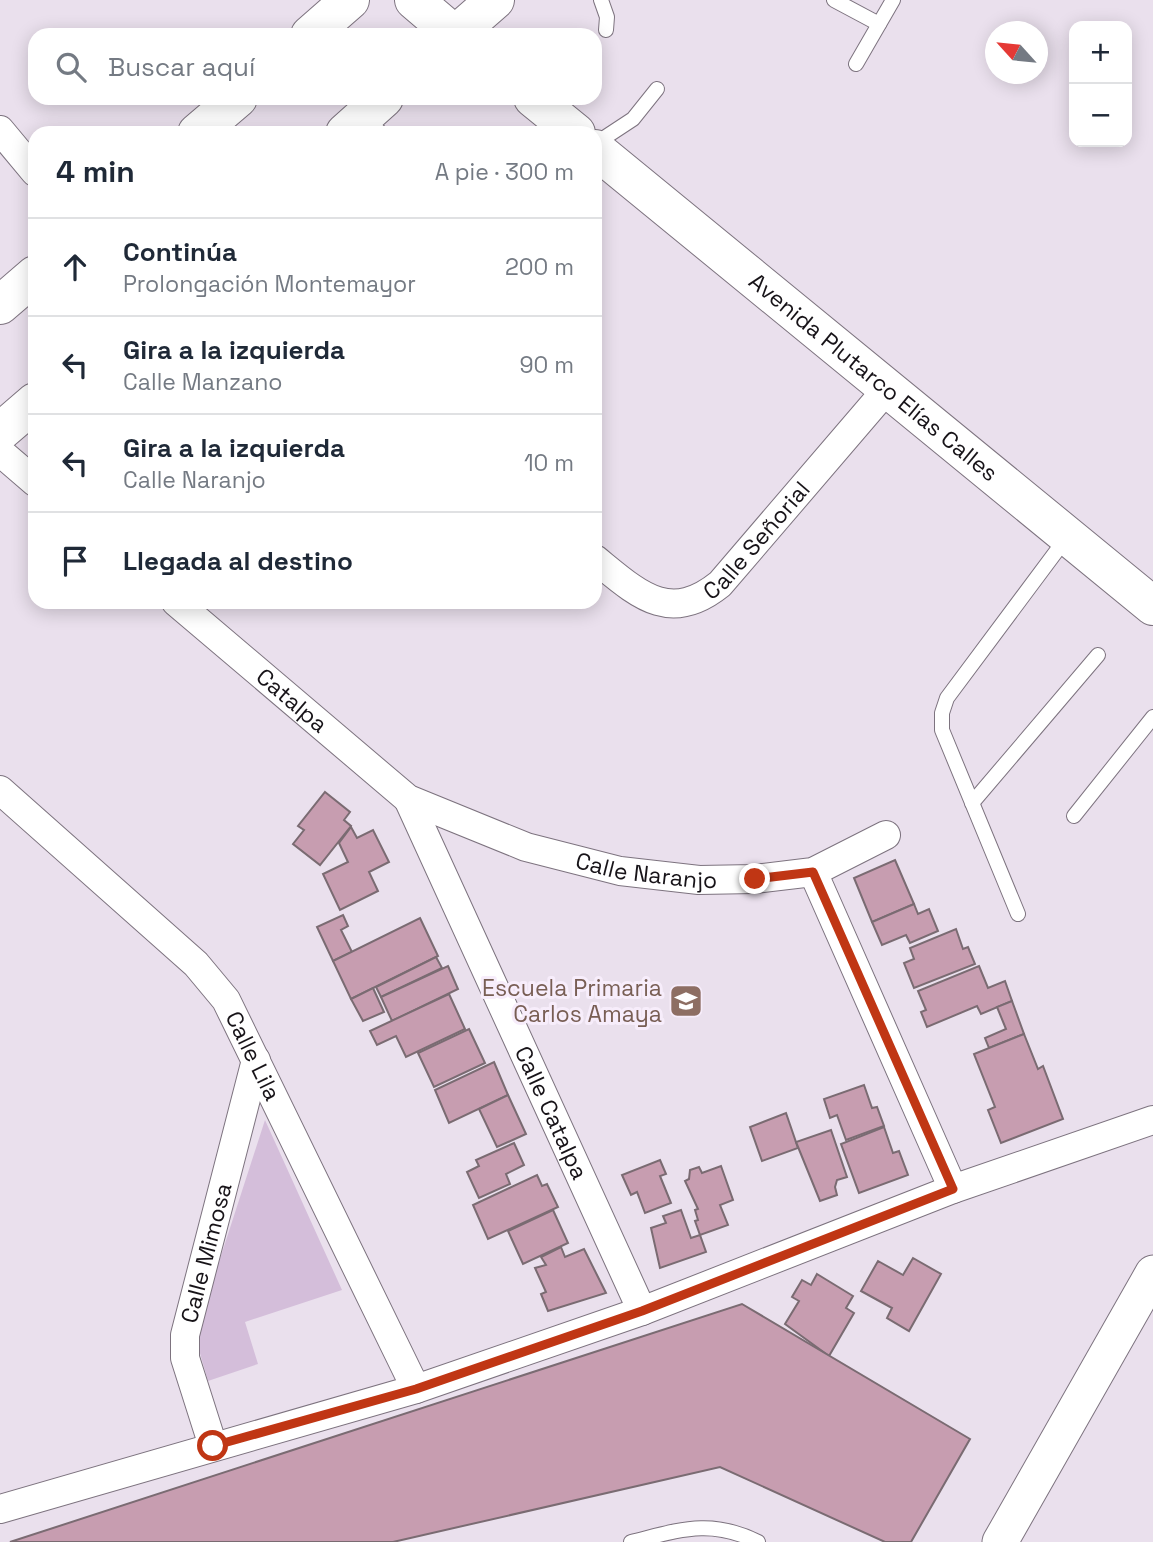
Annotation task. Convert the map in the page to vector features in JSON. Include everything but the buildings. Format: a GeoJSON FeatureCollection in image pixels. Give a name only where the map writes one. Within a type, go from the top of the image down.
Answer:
{"type":"FeatureCollection","features":[{"type":"Feature","properties":{"kind":"main road"},"geometry":{"type":"LineString","coordinates":[[318,28],[350,0]]}},
{"type":"Feature","properties":{"kind":"main road"},"geometry":{"type":"LineString","coordinates":[[414,0],[447,28]]}},
{"type":"Feature","properties":{"kind":"main road"},"geometry":{"type":"LineString","coordinates":[[463,28],[495,0]]}},
{"type":"Feature","properties":{"kind":"main road"},"geometry":{"type":"LineString","coordinates":[[205,126],[230,105]]}},
{"type":"Feature","properties":{"kind":"main road"},"geometry":{"type":"LineString","coordinates":[[542,105],[567,126]]}},
{"type":"Feature","properties":{"kind":"main road","name":"Avenida Plutarco Elías Calles"},"geometry":{"type":"LineString","coordinates":[[602,152],[1153,606]]}},
{"type":"Feature","properties":{"kind":"main road"},"geometry":{"type":"LineString","coordinates":[[0,305],[28,281]]}},
{"type":"Feature","properties":{"kind":"main road"},"geometry":{"type":"LineString","coordinates":[[0,432],[28,408]]}},
{"type":"Feature","properties":{"kind":"street"},"geometry":{"type":"LineString","coordinates":[[0,130],[28,164]]}},
{"type":"Feature","properties":{"kind":"street","name":"Calle Señorial"},"geometry":{"type":"LineString","coordinates":[[602,564],[642,594],[666,604],[685,604],[701,600],[720,584],[888,388]]}},
{"type":"Feature","properties":{"kind":"street"},"geometry":{"type":"LineString","coordinates":[[0,452],[28,476]]}},
{"type":"Feature","properties":{"kind":"street","name":"Catalpa"},"geometry":{"type":"LineString","coordinates":[[184,609],[408,799]]}},
{"type":"Feature","properties":{"kind":"street","name":"Calle Lila"},"geometry":{"type":"LineString","coordinates":[[0,790],[196,964],[226,1000],[416,1389]]}},
{"type":"Feature","properties":{"kind":"street","name":"Calle Naranjo"},"geometry":{"type":"LineString","coordinates":[[408,799],[526,847],[620,871],[699,880],[755,879],[813,872],[886,835]]}},
{"type":"Feature","properties":{"kind":"street","name":"Calle Catalpa"},"geometry":{"type":"LineString","coordinates":[[408,799],[642,1311]]}},
{"type":"Feature","properties":{"kind":"street"},"geometry":{"type":"LineString","coordinates":[[813,872],[953,1189]]}},
{"type":"Feature","properties":{"kind":"street","name":"Calle Mimosa"},"geometry":{"type":"LineString","coordinates":[[213,1446],[185,1357],[185,1335],[256,1060]]}},
{"type":"Feature","properties":{"kind":"street"},"geometry":{"type":"LineString","coordinates":[[0,1510],[416,1389],[642,1311],[953,1189],[1153,1119]]}},
{"type":"Feature","properties":{"kind":"street"},"geometry":{"type":"LineString","coordinates":[[998,1540],[1153,1273]]}},
{"type":"Feature","properties":{"kind":"lane"},"geometry":{"type":"LineString","coordinates":[[601,0],[607,17],[606,30]]}},
{"type":"Feature","properties":{"kind":"lane"},"geometry":{"type":"LineString","coordinates":[[834,0],[879,24]]}},
{"type":"Feature","properties":{"kind":"lane"},"geometry":{"type":"LineString","coordinates":[[856,64],[893,0]]}},
{"type":"Feature","properties":{"kind":"lane"},"geometry":{"type":"LineString","coordinates":[[602,141],[633,119],[657,89]]}},
{"type":"Feature","properties":{"kind":"lane"},"geometry":{"type":"LineString","coordinates":[[1018,914],[942,730],[942,713],[959,682],[1068,536]]}},
{"type":"Feature","properties":{"kind":"lane"},"geometry":{"type":"LineString","coordinates":[[972,803],[1098,655]]}},
{"type":"Feature","properties":{"kind":"lane"},"geometry":{"type":"LineString","coordinates":[[1074,816],[1153,717]]}},
{"type":"Feature","properties":{"kind":"lane"},"geometry":{"type":"LineString","coordinates":[[631,1542],[703,1526],[732,1530],[758,1542]]}},
{"type":"Feature","properties":{"kind":"shaded area"},"geometry":{"type":"Polygon","coordinates":[[[265,1120],[342,1290],[245,1322],[258,1364],[208,1381],[195,1336],[265,1120]]]}},
{"type":"Feature","properties":{"kind":"place","name":"Escuela Primaria Carlos Amaya"},"geometry":{"type":"Point","coordinates":[686,1001]}},
{"type":"Feature","properties":{"kind":"route"},"geometry":{"type":"LineString","coordinates":[[213,1446],[416,1389],[642,1311],[953,1189],[813,872],[755,879]]}}]}
